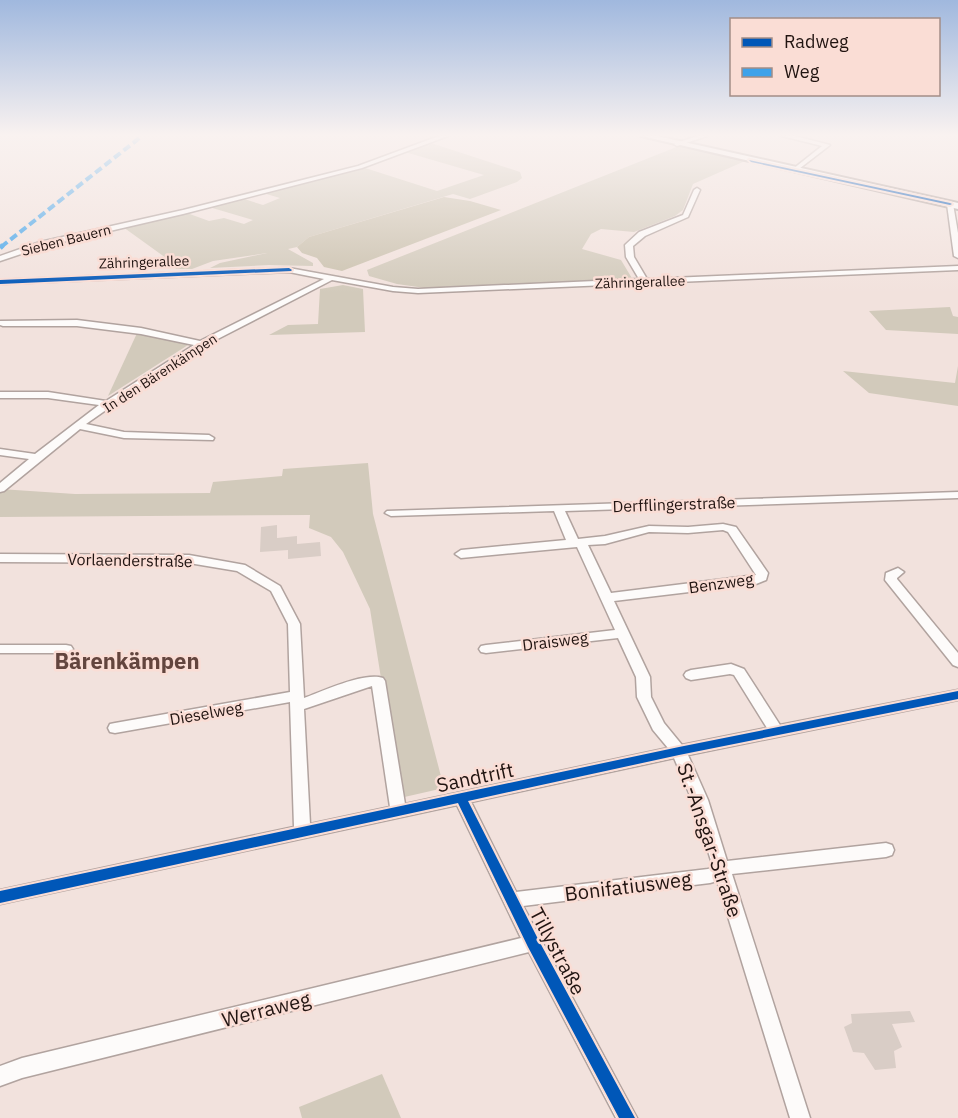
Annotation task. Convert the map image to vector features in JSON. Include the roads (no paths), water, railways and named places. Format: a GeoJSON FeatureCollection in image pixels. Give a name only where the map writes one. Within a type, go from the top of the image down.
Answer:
{"type":"FeatureCollection","features":[{"type":"Feature","properties":{"kind":"street","name":"Sieben Bauern"},"geometry":{"type":"LineString","coordinates":[[2,256],[43,244],[277,188]]}},
{"type":"Feature","properties":{"kind":"street"},"geometry":{"type":"LineString","coordinates":[[878,188],[954,205],[958,256]]}},
{"type":"Feature","properties":{"kind":"street"},"geometry":{"type":"LineString","coordinates":[[645,282],[630,257],[629,245],[642,234],[686,216],[697,190]]}},
{"type":"Feature","properties":{"kind":"street","name":"Zähringerallee"},"geometry":{"type":"LineString","coordinates":[[0,282],[270,270],[303,271],[393,289],[418,291],[958,268]]}},
{"type":"Feature","properties":{"kind":"street","name":"In den Bärenkämpen"},"geometry":{"type":"LineString","coordinates":[[0,489],[36,457],[110,404],[202,344],[333,277]]}},
{"type":"Feature","properties":{"kind":"street"},"geometry":{"type":"LineString","coordinates":[[3,323],[77,323],[137,330],[202,344]]}},
{"type":"Feature","properties":{"kind":"street"},"geometry":{"type":"LineString","coordinates":[[0,395],[53,396],[110,404]]}},
{"type":"Feature","properties":{"kind":"street"},"geometry":{"type":"LineString","coordinates":[[80,426],[130,435],[209,438]]}},
{"type":"Feature","properties":{"kind":"street"},"geometry":{"type":"LineString","coordinates":[[0,452],[36,457]]}},
{"type":"Feature","properties":{"kind":"street","name":"Derfflingerstraße"},"geometry":{"type":"LineString","coordinates":[[391,513],[958,495]]}},
{"type":"Feature","properties":{"kind":"street","name":"St.-Ansgar-Straße"},"geometry":{"type":"LineString","coordinates":[[558,508],[624,633],[644,677],[644,697],[658,726],[679,751],[700,800],[800,1118]]}},
{"type":"Feature","properties":{"kind":"street","name":"Benzweg"},"geometry":{"type":"LineString","coordinates":[[578,544],[613,539],[649,529],[688,530],[723,527],[732,530],[762,573],[762,577],[756,580],[606,597]]}},
{"type":"Feature","properties":{"kind":"street"},"geometry":{"type":"LineString","coordinates":[[461,555],[578,544]]}},
{"type":"Feature","properties":{"kind":"street","name":"Vorlaenderstraße"},"geometry":{"type":"LineString","coordinates":[[0,558],[167,557],[241,568],[276,589],[294,624],[302,832]]}},
{"type":"Feature","properties":{"kind":"street"},"geometry":{"type":"LineString","coordinates":[[898,572],[890,576],[891,580],[958,662]]}},
{"type":"Feature","properties":{"kind":"street","name":"Draisweg"},"geometry":{"type":"LineString","coordinates":[[486,649],[624,633]]}},
{"type":"Feature","properties":{"kind":"street"},"geometry":{"type":"LineString","coordinates":[[0,648],[66,649]]}},
{"type":"Feature","properties":{"kind":"street"},"geometry":{"type":"LineString","coordinates":[[691,675],[731,669],[739,672],[776,731]]}},
{"type":"Feature","properties":{"kind":"street"},"geometry":{"type":"LineString","coordinates":[[297,701],[365,682],[378,681],[399,811]]}},
{"type":"Feature","properties":{"kind":"street","name":"Sandtrift"},"geometry":{"type":"LineString","coordinates":[[0,897],[679,751],[958,694]]}},
{"type":"Feature","properties":{"kind":"street","name":"Dieselweg"},"geometry":{"type":"LineString","coordinates":[[115,728],[297,701]]}},
{"type":"Feature","properties":{"kind":"street","name":"Tillystraße"},"geometry":{"type":"LineString","coordinates":[[461,798],[533,944],[627,1118]]}},
{"type":"Feature","properties":{"kind":"street","name":"Bonifatiusweg"},"geometry":{"type":"LineString","coordinates":[[512,900],[710,876],[732,866],[886,850]]}},
{"type":"Feature","properties":{"kind":"street","name":"Werraweg"},"geometry":{"type":"LineString","coordinates":[[0,1076],[22,1068],[533,944]]}},
{"type":"Feature","properties":{"kind":"district","name":"Bärenkämpen"},"geometry":{"type":"Point","coordinates":[127,660]}}]}
